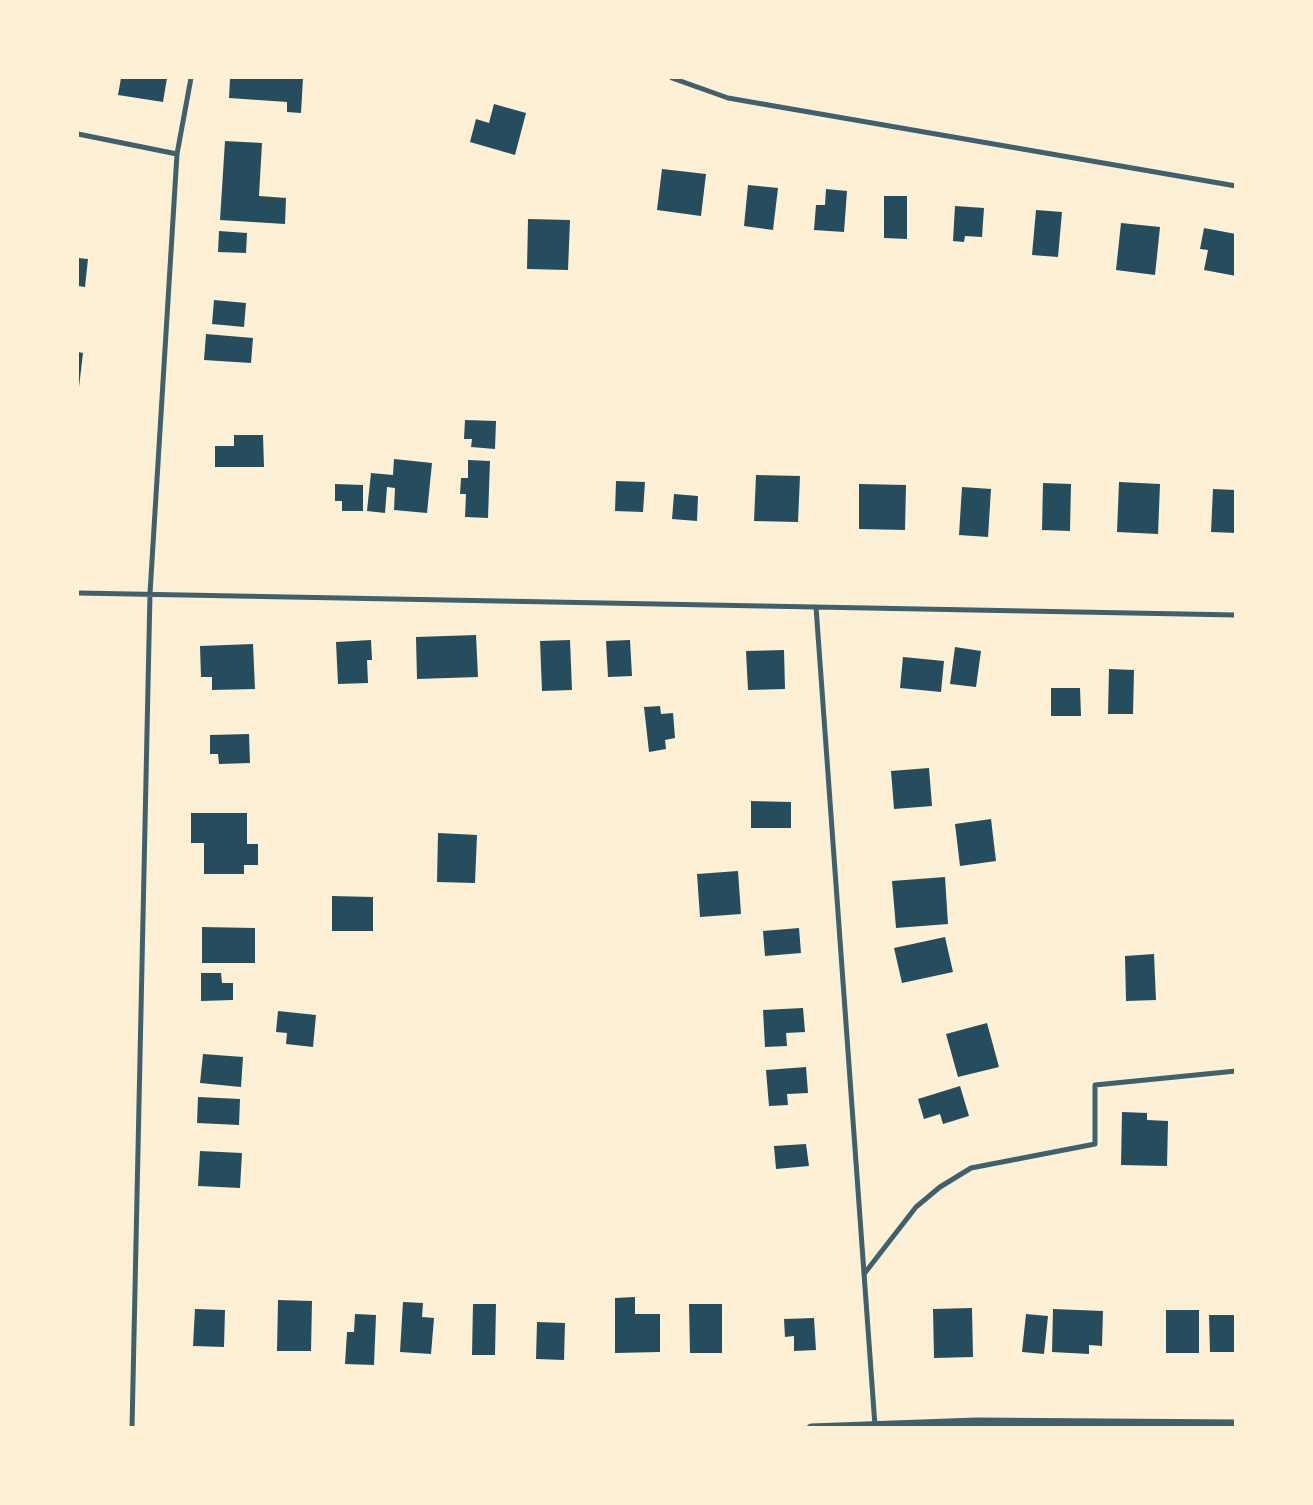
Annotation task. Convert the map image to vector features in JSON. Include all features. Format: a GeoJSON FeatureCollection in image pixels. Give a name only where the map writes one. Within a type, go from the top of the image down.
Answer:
{"type":"FeatureCollection","features":[{"type":"Feature","properties":{"kind":"street"},"geometry":{"type":"LineString","coordinates":[[132,1428],[150,593],[177,154],[191,78]]}},
{"type":"Feature","properties":{"kind":"street"},"geometry":{"type":"LineString","coordinates":[[672,78],[728,98],[1236,186]]}},
{"type":"Feature","properties":{"kind":"street"},"geometry":{"type":"LineString","coordinates":[[78,134],[177,154]]}},
{"type":"Feature","properties":{"kind":"street"},"geometry":{"type":"LineString","coordinates":[[78,593],[1236,616]]}},
{"type":"Feature","properties":{"kind":"street"},"geometry":{"type":"LineString","coordinates":[[816,607],[875,1426]]}},
{"type":"Feature","properties":{"kind":"street"},"geometry":{"type":"LineString","coordinates":[[864,1274],[916,1207],[940,1187],[971,1168],[1095,1144],[1095,1085],[1236,1071]]}},
{"type":"Feature","properties":{"kind":"street"},"geometry":{"type":"LineString","coordinates":[[810,1428],[1236,1424]]}},
{"type":"Feature","properties":{"kind":"building"},"geometry":{"type":"Polygon","coordinates":[[[121,78],[167,78],[163,102],[118,95],[121,78]]]}},
{"type":"Feature","properties":{"kind":"building"},"geometry":{"type":"Polygon","coordinates":[[[230,78],[303,78],[301,113],[287,112],[287,102],[229,98],[230,78]]]}},
{"type":"Feature","properties":{"kind":"building"},"geometry":{"type":"Polygon","coordinates":[[[494,104],[526,113],[515,155],[470,142],[476,119],[489,123],[494,104]]]}},
{"type":"Feature","properties":{"kind":"building"},"geometry":{"type":"Polygon","coordinates":[[[225,141],[262,143],[259,196],[286,198],[285,224],[220,220],[225,141]]]}},
{"type":"Feature","properties":{"kind":"building"},"geometry":{"type":"Polygon","coordinates":[[[662,169],[706,174],[701,216],[657,210],[662,169]]]}},
{"type":"Feature","properties":{"kind":"building"},"geometry":{"type":"Polygon","coordinates":[[[748,185],[778,188],[773,230],[744,226],[748,185]]]}},
{"type":"Feature","properties":{"kind":"building"},"geometry":{"type":"Polygon","coordinates":[[[826,189],[847,191],[844,232],[814,230],[816,205],[825,205],[826,189]]]}},
{"type":"Feature","properties":{"kind":"building"},"geometry":{"type":"Polygon","coordinates":[[[884,196],[907,196],[907,239],[884,238],[884,196]]]}},
{"type":"Feature","properties":{"kind":"building"},"geometry":{"type":"Polygon","coordinates":[[[955,206],[984,208],[982,237],[965,236],[964,242],[953,241],[955,206]]]}},
{"type":"Feature","properties":{"kind":"building"},"geometry":{"type":"Polygon","coordinates":[[[1036,210],[1062,212],[1058,257],[1032,255],[1036,210]]]}},
{"type":"Feature","properties":{"kind":"building"},"geometry":{"type":"Polygon","coordinates":[[[528,219],[570,220],[568,270],[527,269],[528,219]]]}},
{"type":"Feature","properties":{"kind":"building"},"geometry":{"type":"Polygon","coordinates":[[[1121,223],[1160,227],[1155,275],[1116,270],[1121,223]]]}},
{"type":"Feature","properties":{"kind":"building"},"geometry":{"type":"Polygon","coordinates":[[[1204,228],[1236,234],[1236,276],[1204,270],[1208,250],[1200,249],[1204,228]]]}},
{"type":"Feature","properties":{"kind":"building"},"geometry":{"type":"Polygon","coordinates":[[[219,231],[247,233],[246,253],[218,252],[219,231]]]}},
{"type":"Feature","properties":{"kind":"building"},"geometry":{"type":"Polygon","coordinates":[[[78,258],[88,259],[85,287],[78,286],[78,258]]]}},
{"type":"Feature","properties":{"kind":"building"},"geometry":{"type":"Polygon","coordinates":[[[214,300],[246,303],[244,327],[212,324],[214,300]]]}},
{"type":"Feature","properties":{"kind":"building"},"geometry":{"type":"Polygon","coordinates":[[[206,334],[253,338],[251,363],[204,360],[206,334]]]}},
{"type":"Feature","properties":{"kind":"building"},"geometry":{"type":"Polygon","coordinates":[[[78,352],[83,353],[79,387],[78,387],[78,352]]]}},
{"type":"Feature","properties":{"kind":"building"},"geometry":{"type":"Polygon","coordinates":[[[465,420],[496,421],[495,449],[471,447],[472,439],[464,439],[465,420]]]}},
{"type":"Feature","properties":{"kind":"building"},"geometry":{"type":"Polygon","coordinates":[[[234,435],[263,435],[264,467],[215,467],[215,446],[234,446],[234,435]]]}},
{"type":"Feature","properties":{"kind":"building"},"geometry":{"type":"Polygon","coordinates":[[[394,459],[432,463],[427,513],[394,510],[395,488],[387,487],[385,513],[367,511],[371,473],[393,475],[394,459]]]}},
{"type":"Feature","properties":{"kind":"building"},"geometry":{"type":"Polygon","coordinates":[[[468,460],[490,461],[488,518],[465,517],[466,494],[460,494],[461,478],[468,478],[468,460]]]}},
{"type":"Feature","properties":{"kind":"building"},"geometry":{"type":"Polygon","coordinates":[[[756,475],[800,476],[798,522],[754,521],[756,475]]]}},
{"type":"Feature","properties":{"kind":"building"},"geometry":{"type":"Polygon","coordinates":[[[616,481],[645,482],[643,512],[615,511],[616,481]]]}},
{"type":"Feature","properties":{"kind":"building"},"geometry":{"type":"Polygon","coordinates":[[[1119,482],[1160,484],[1158,534],[1117,532],[1119,482]]]}},
{"type":"Feature","properties":{"kind":"building"},"geometry":{"type":"Polygon","coordinates":[[[1043,483],[1071,484],[1070,531],[1042,530],[1043,483]]]}},
{"type":"Feature","properties":{"kind":"building"},"geometry":{"type":"Polygon","coordinates":[[[335,484],[363,485],[363,511],[342,511],[342,501],[335,501],[335,484]]]}},
{"type":"Feature","properties":{"kind":"building"},"geometry":{"type":"Polygon","coordinates":[[[859,484],[906,485],[905,530],[859,529],[859,484]]]}},
{"type":"Feature","properties":{"kind":"building"},"geometry":{"type":"Polygon","coordinates":[[[962,487],[991,489],[988,537],[959,535],[962,487]]]}},
{"type":"Feature","properties":{"kind":"building"},"geometry":{"type":"Polygon","coordinates":[[[1213,489],[1236,490],[1236,533],[1211,532],[1213,489]]]}},
{"type":"Feature","properties":{"kind":"building"},"geometry":{"type":"Polygon","coordinates":[[[674,494],[698,496],[697,521],[672,519],[674,494]]]}},
{"type":"Feature","properties":{"kind":"building"},"geometry":{"type":"Polygon","coordinates":[[[476,635],[478,677],[417,679],[416,637],[476,635]]]}},
{"type":"Feature","properties":{"kind":"building"},"geometry":{"type":"Polygon","coordinates":[[[371,640],[372,660],[367,660],[368,683],[338,684],[336,642],[371,640]]]}},
{"type":"Feature","properties":{"kind":"building"},"geometry":{"type":"Polygon","coordinates":[[[570,640],[572,690],[542,691],[540,641],[570,640]]]}},
{"type":"Feature","properties":{"kind":"building"},"geometry":{"type":"Polygon","coordinates":[[[630,640],[632,676],[608,677],[606,641],[630,640]]]}},
{"type":"Feature","properties":{"kind":"building"},"geometry":{"type":"Polygon","coordinates":[[[253,644],[255,689],[212,690],[212,677],[201,677],[200,646],[253,644]]]}},
{"type":"Feature","properties":{"kind":"building"},"geometry":{"type":"Polygon","coordinates":[[[955,647],[981,651],[976,687],[950,684],[955,647]]]}},
{"type":"Feature","properties":{"kind":"building"},"geometry":{"type":"Polygon","coordinates":[[[784,650],[785,689],[748,690],[746,651],[784,650]]]}},
{"type":"Feature","properties":{"kind":"building"},"geometry":{"type":"Polygon","coordinates":[[[903,657],[944,661],[941,692],[900,688],[903,657]]]}},
{"type":"Feature","properties":{"kind":"building"},"geometry":{"type":"Polygon","coordinates":[[[1109,669],[1134,670],[1133,714],[1108,714],[1109,669]]]}},
{"type":"Feature","properties":{"kind":"building"},"geometry":{"type":"Polygon","coordinates":[[[1051,688],[1080,688],[1081,716],[1051,716],[1051,688]]]}},
{"type":"Feature","properties":{"kind":"building"},"geometry":{"type":"Polygon","coordinates":[[[660,706],[661,714],[673,713],[675,738],[665,740],[666,749],[649,752],[644,707],[660,706]]]}},
{"type":"Feature","properties":{"kind":"building"},"geometry":{"type":"Polygon","coordinates":[[[249,734],[250,763],[219,764],[218,754],[210,754],[210,735],[249,734]]]}},
{"type":"Feature","properties":{"kind":"building"},"geometry":{"type":"Polygon","coordinates":[[[929,768],[932,806],[894,809],[891,771],[929,768]]]}},
{"type":"Feature","properties":{"kind":"building"},"geometry":{"type":"Polygon","coordinates":[[[751,801],[791,802],[791,828],[751,828],[751,801]]]}},
{"type":"Feature","properties":{"kind":"building"},"geometry":{"type":"Polygon","coordinates":[[[191,813],[247,813],[247,844],[258,844],[258,865],[244,865],[244,874],[204,874],[204,843],[191,843],[191,813]]]}},
{"type":"Feature","properties":{"kind":"building"},"geometry":{"type":"Polygon","coordinates":[[[991,819],[996,861],[960,866],[955,824],[991,819]]]}},
{"type":"Feature","properties":{"kind":"building"},"geometry":{"type":"Polygon","coordinates":[[[438,833],[477,835],[475,883],[437,882],[438,833]]]}},
{"type":"Feature","properties":{"kind":"building"},"geometry":{"type":"Polygon","coordinates":[[[738,871],[741,914],[700,917],[697,874],[738,871]]]}},
{"type":"Feature","properties":{"kind":"building"},"geometry":{"type":"Polygon","coordinates":[[[945,877],[948,924],[896,928],[892,881],[945,877]]]}},
{"type":"Feature","properties":{"kind":"building"},"geometry":{"type":"Polygon","coordinates":[[[332,896],[373,897],[373,931],[332,931],[332,896]]]}},
{"type":"Feature","properties":{"kind":"building"},"geometry":{"type":"Polygon","coordinates":[[[202,927],[255,928],[255,963],[202,963],[202,927]]]}},
{"type":"Feature","properties":{"kind":"building"},"geometry":{"type":"Polygon","coordinates":[[[799,928],[801,953],[765,956],[763,931],[799,928]]]}},
{"type":"Feature","properties":{"kind":"building"},"geometry":{"type":"Polygon","coordinates":[[[945,937],[953,972],[902,983],[894,948],[945,937]]]}},
{"type":"Feature","properties":{"kind":"building"},"geometry":{"type":"Polygon","coordinates":[[[1154,954],[1156,1000],[1126,1001],[1125,956],[1154,954]]]}},
{"type":"Feature","properties":{"kind":"building"},"geometry":{"type":"Polygon","coordinates":[[[201,973],[221,973],[222,983],[233,983],[233,1000],[201,1001],[201,973]]]}},
{"type":"Feature","properties":{"kind":"building"},"geometry":{"type":"Polygon","coordinates":[[[803,1008],[805,1032],[786,1033],[787,1046],[765,1047],[763,1010],[803,1008]]]}},
{"type":"Feature","properties":{"kind":"building"},"geometry":{"type":"Polygon","coordinates":[[[278,1011],[316,1015],[313,1047],[286,1044],[287,1033],[276,1032],[278,1011]]]}},
{"type":"Feature","properties":{"kind":"building"},"geometry":{"type":"Polygon","coordinates":[[[987,1023],[999,1067],[958,1077],[946,1034],[987,1023]]]}},
{"type":"Feature","properties":{"kind":"building"},"geometry":{"type":"Polygon","coordinates":[[[203,1054],[243,1057],[241,1087],[200,1083],[203,1054]]]}},
{"type":"Feature","properties":{"kind":"building"},"geometry":{"type":"Polygon","coordinates":[[[806,1067],[808,1093],[787,1094],[788,1105],[769,1106],[766,1070],[806,1067]]]}},
{"type":"Feature","properties":{"kind":"building"},"geometry":{"type":"Polygon","coordinates":[[[960,1086],[969,1116],[943,1124],[940,1114],[924,1119],[918,1099],[960,1086]]]}},
{"type":"Feature","properties":{"kind":"building"},"geometry":{"type":"Polygon","coordinates":[[[198,1097],[240,1099],[239,1125],[197,1123],[198,1097]]]}},
{"type":"Feature","properties":{"kind":"building"},"geometry":{"type":"Polygon","coordinates":[[[1122,1112],[1147,1113],[1147,1120],[1168,1121],[1167,1166],[1121,1165],[1122,1112]]]}},
{"type":"Feature","properties":{"kind":"building"},"geometry":{"type":"Polygon","coordinates":[[[806,1144],[809,1166],[776,1169],[774,1146],[806,1144]]]}},
{"type":"Feature","properties":{"kind":"building"},"geometry":{"type":"Polygon","coordinates":[[[200,1151],[242,1153],[240,1188],[198,1186],[200,1151]]]}},
{"type":"Feature","properties":{"kind":"building"},"geometry":{"type":"Polygon","coordinates":[[[635,1297],[635,1314],[660,1314],[660,1352],[615,1353],[615,1298],[635,1297]]]}},
{"type":"Feature","properties":{"kind":"building"},"geometry":{"type":"Polygon","coordinates":[[[278,1300],[312,1301],[311,1351],[277,1351],[278,1300]]]}},
{"type":"Feature","properties":{"kind":"building"},"geometry":{"type":"Polygon","coordinates":[[[403,1302],[423,1303],[422,1317],[434,1318],[431,1354],[400,1352],[403,1302]]]}},
{"type":"Feature","properties":{"kind":"building"},"geometry":{"type":"Polygon","coordinates":[[[473,1304],[496,1304],[495,1355],[472,1355],[473,1304]]]}},
{"type":"Feature","properties":{"kind":"building"},"geometry":{"type":"Polygon","coordinates":[[[689,1304],[722,1304],[722,1353],[690,1353],[689,1304]]]}},
{"type":"Feature","properties":{"kind":"building"},"geometry":{"type":"Polygon","coordinates":[[[972,1308],[973,1357],[934,1358],[933,1309],[972,1308]]]}},
{"type":"Feature","properties":{"kind":"building"},"geometry":{"type":"Polygon","coordinates":[[[195,1309],[225,1310],[224,1347],[193,1346],[195,1309]]]}},
{"type":"Feature","properties":{"kind":"building"},"geometry":{"type":"Polygon","coordinates":[[[1053,1309],[1103,1311],[1102,1346],[1089,1345],[1089,1354],[1052,1352],[1053,1309]]]}},
{"type":"Feature","properties":{"kind":"building"},"geometry":{"type":"Polygon","coordinates":[[[1166,1310],[1199,1310],[1199,1353],[1166,1353],[1166,1310]]]}},
{"type":"Feature","properties":{"kind":"building"},"geometry":{"type":"Polygon","coordinates":[[[355,1314],[376,1315],[374,1365],[345,1364],[347,1332],[354,1332],[355,1314]]]}},
{"type":"Feature","properties":{"kind":"building"},"geometry":{"type":"Polygon","coordinates":[[[1026,1314],[1048,1316],[1044,1354],[1022,1352],[1026,1314]]]}},
{"type":"Feature","properties":{"kind":"building"},"geometry":{"type":"Polygon","coordinates":[[[1209,1315],[1236,1315],[1236,1352],[1210,1352],[1209,1315]]]}},
{"type":"Feature","properties":{"kind":"building"},"geometry":{"type":"Polygon","coordinates":[[[814,1318],[816,1350],[794,1351],[794,1336],[785,1337],[784,1319],[814,1318]]]}},
{"type":"Feature","properties":{"kind":"building"},"geometry":{"type":"Polygon","coordinates":[[[537,1322],[565,1323],[564,1360],[536,1359],[537,1322]]]}}]}
